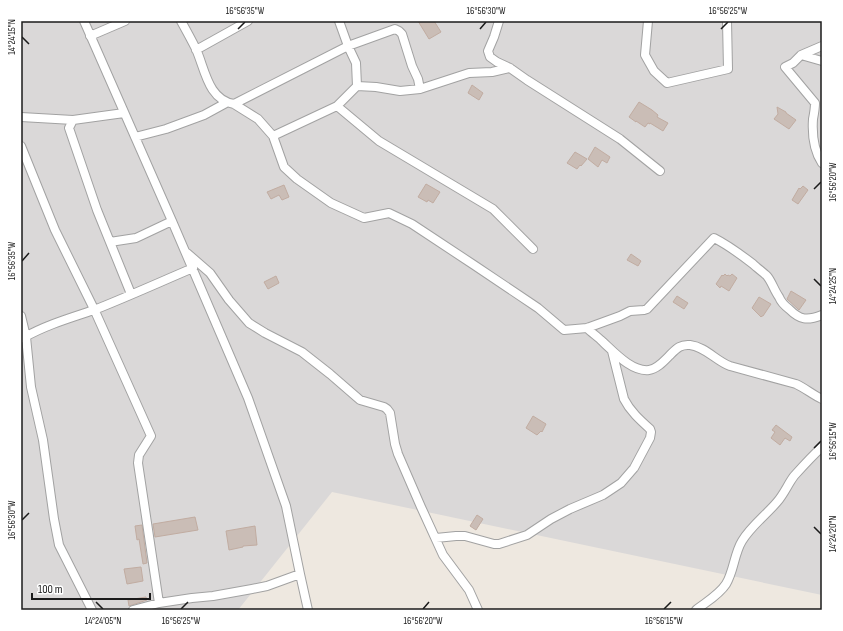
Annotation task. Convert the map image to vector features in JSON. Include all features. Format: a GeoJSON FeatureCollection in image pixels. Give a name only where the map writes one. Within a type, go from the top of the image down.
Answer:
{"type":"FeatureCollection","features":[{"type":"Feature","properties":{"kind":"street"},"geometry":{"type":"LineString","coordinates":[[84,21],[193,268],[248,398],[286,506],[308,610]]}},
{"type":"Feature","properties":{"kind":"street"},"geometry":{"type":"LineString","coordinates":[[90,36],[124,21]]}},
{"type":"Feature","properties":{"kind":"street"},"geometry":{"type":"LineString","coordinates":[[181,21],[196,50],[208,84],[218,96],[258,118],[273,136],[284,167],[297,179],[331,203],[364,218],[389,213],[412,224],[538,308],[564,330],[587,328],[630,311],[644,310],[714,238],[740,254],[766,276],[772,284],[778,297],[796,316],[809,319],[822,315]]}},
{"type":"Feature","properties":{"kind":"street"},"geometry":{"type":"LineString","coordinates":[[196,50],[248,21]]}},
{"type":"Feature","properties":{"kind":"street"},"geometry":{"type":"LineString","coordinates":[[339,21],[356,63],[357,86]]}},
{"type":"Feature","properties":{"kind":"street"},"geometry":{"type":"LineString","coordinates":[[499,21],[488,51],[490,57],[510,68],[620,139],[660,171]]}},
{"type":"Feature","properties":{"kind":"street"},"geometry":{"type":"LineString","coordinates":[[648,21],[645,55],[654,71],[667,83],[728,69],[727,21]]}},
{"type":"Feature","properties":{"kind":"street"},"geometry":{"type":"LineString","coordinates":[[135,138],[198,118],[348,46],[395,29],[399,30],[402,34],[412,66],[418,79],[420,89]]}},
{"type":"Feature","properties":{"kind":"street"},"geometry":{"type":"LineString","coordinates":[[822,46],[801,55],[793,63],[785,67],[815,103],[813,138],[818,157],[822,163]]}},
{"type":"Feature","properties":{"kind":"street"},"geometry":{"type":"LineString","coordinates":[[801,55],[822,61]]}},
{"type":"Feature","properties":{"kind":"street"},"geometry":{"type":"LineString","coordinates":[[273,136],[337,106],[357,86],[376,86],[400,91],[420,89],[469,73],[492,72],[510,68]]}},
{"type":"Feature","properties":{"kind":"street"},"geometry":{"type":"LineString","coordinates":[[337,106],[379,141],[492,209],[533,249]]}},
{"type":"Feature","properties":{"kind":"street"},"geometry":{"type":"LineString","coordinates":[[21,117],[74,120],[124,113]]}},
{"type":"Feature","properties":{"kind":"street"},"geometry":{"type":"LineString","coordinates":[[74,120],[69,128],[97,210],[131,294]]}},
{"type":"Feature","properties":{"kind":"street"},"geometry":{"type":"LineString","coordinates":[[21,146],[55,230],[94,310],[151,436],[139,455],[138,463],[159,602]]}},
{"type":"Feature","properties":{"kind":"street"},"geometry":{"type":"LineString","coordinates":[[110,242],[136,238],[172,221]]}},
{"type":"Feature","properties":{"kind":"street"},"geometry":{"type":"LineString","coordinates":[[185,251],[210,273],[229,300],[249,323],[302,352],[360,400],[384,407],[389,411],[398,454],[421,507],[443,555],[469,590],[478,610]]}},
{"type":"Feature","properties":{"kind":"street"},"geometry":{"type":"LineString","coordinates":[[24,338],[57,322],[94,310],[193,268]]}},
{"type":"Feature","properties":{"kind":"street"},"geometry":{"type":"LineString","coordinates":[[21,316],[31,387],[43,440],[59,545],[92,610]]}},
{"type":"Feature","properties":{"kind":"street"},"geometry":{"type":"LineString","coordinates":[[587,328],[603,341],[612,351],[633,366],[641,369],[653,369],[680,346],[696,346],[730,366],[796,384],[816,397],[822,399]]}},
{"type":"Feature","properties":{"kind":"street"},"geometry":{"type":"LineString","coordinates":[[436,538],[465,536],[494,544],[514,540],[527,535],[551,519],[570,509],[603,495],[621,483],[637,461],[650,438],[651,432],[650,429],[632,411],[624,399],[612,351]]}},
{"type":"Feature","properties":{"kind":"street"},"geometry":{"type":"LineString","coordinates":[[696,610],[718,593],[725,584],[730,574],[736,553],[743,540],[753,527],[778,501],[794,476],[822,447]]}},
{"type":"Feature","properties":{"kind":"street"},"geometry":{"type":"LineString","coordinates":[[133,610],[159,602],[214,596],[267,586],[300,574]]}},
{"type":"Feature","properties":{"kind":"shaded area"},"geometry":{"type":"Polygon","coordinates":[[[21,21],[822,21],[822,595],[332,492],[238,610],[21,610],[21,21]]]}},
{"type":"Feature","properties":{"kind":"building"},"geometry":{"type":"Polygon","coordinates":[[[418,21],[434,21],[441,32],[429,39],[418,21]]]}},
{"type":"Feature","properties":{"kind":"building"},"geometry":{"type":"Polygon","coordinates":[[[472,85],[483,93],[479,100],[468,93],[472,85]]]}},
{"type":"Feature","properties":{"kind":"building"},"geometry":{"type":"Polygon","coordinates":[[[639,102],[658,115],[657,117],[668,123],[663,131],[650,123],[648,123],[645,127],[629,117],[639,102]]]}},
{"type":"Feature","properties":{"kind":"building"},"geometry":{"type":"Polygon","coordinates":[[[777,107],[796,120],[789,129],[774,119],[778,114],[777,107]]]}},
{"type":"Feature","properties":{"kind":"building"},"geometry":{"type":"Polygon","coordinates":[[[595,147],[610,157],[607,163],[602,160],[598,167],[588,159],[595,147]]]}},
{"type":"Feature","properties":{"kind":"building"},"geometry":{"type":"Polygon","coordinates":[[[575,152],[587,159],[577,169],[567,163],[575,152]]]}},
{"type":"Feature","properties":{"kind":"building"},"geometry":{"type":"Polygon","coordinates":[[[426,184],[440,192],[433,203],[428,200],[427,202],[418,197],[426,184]]]}},
{"type":"Feature","properties":{"kind":"building"},"geometry":{"type":"Polygon","coordinates":[[[284,185],[289,197],[282,200],[279,195],[271,199],[267,192],[284,185]]]}},
{"type":"Feature","properties":{"kind":"building"},"geometry":{"type":"Polygon","coordinates":[[[803,186],[808,190],[798,204],[792,200],[799,188],[800,189],[803,186]]]}},
{"type":"Feature","properties":{"kind":"building"},"geometry":{"type":"Polygon","coordinates":[[[631,254],[641,261],[638,266],[627,260],[631,254]]]}},
{"type":"Feature","properties":{"kind":"building"},"geometry":{"type":"Polygon","coordinates":[[[725,274],[730,276],[732,274],[737,278],[729,291],[721,286],[720,288],[716,284],[722,275],[723,276],[725,274]]]}},
{"type":"Feature","properties":{"kind":"building"},"geometry":{"type":"Polygon","coordinates":[[[276,276],[279,283],[268,289],[264,282],[276,276]]]}},
{"type":"Feature","properties":{"kind":"building"},"geometry":{"type":"Polygon","coordinates":[[[791,291],[806,300],[799,310],[787,299],[791,291]]]}},
{"type":"Feature","properties":{"kind":"building"},"geometry":{"type":"Polygon","coordinates":[[[677,296],[688,303],[684,309],[673,302],[677,296]]]}},
{"type":"Feature","properties":{"kind":"building"},"geometry":{"type":"Polygon","coordinates":[[[759,297],[771,304],[761,317],[752,308],[759,297]]]}},
{"type":"Feature","properties":{"kind":"building"},"geometry":{"type":"Polygon","coordinates":[[[533,416],[546,424],[542,432],[541,431],[537,435],[526,428],[533,416]]]}},
{"type":"Feature","properties":{"kind":"building"},"geometry":{"type":"Polygon","coordinates":[[[776,425],[792,437],[790,441],[785,438],[780,445],[771,438],[775,432],[772,430],[776,425]]]}},
{"type":"Feature","properties":{"kind":"building"},"geometry":{"type":"Polygon","coordinates":[[[477,515],[483,519],[476,530],[470,526],[477,515]]]}},
{"type":"Feature","properties":{"kind":"building"},"geometry":{"type":"Polygon","coordinates":[[[195,517],[198,530],[155,537],[153,524],[195,517]]]}},
{"type":"Feature","properties":{"kind":"building"},"geometry":{"type":"Polygon","coordinates":[[[142,525],[147,563],[143,564],[139,539],[137,540],[135,526],[142,525]]]}},
{"type":"Feature","properties":{"kind":"building"},"geometry":{"type":"Polygon","coordinates":[[[255,526],[257,545],[243,546],[229,550],[226,531],[255,526]]]}},
{"type":"Feature","properties":{"kind":"building"},"geometry":{"type":"Polygon","coordinates":[[[141,567],[143,581],[127,584],[124,569],[141,567]]]}},
{"type":"Feature","properties":{"kind":"building"},"geometry":{"type":"Polygon","coordinates":[[[146,597],[147,600],[129,606],[128,600],[146,597]]]}}]}
